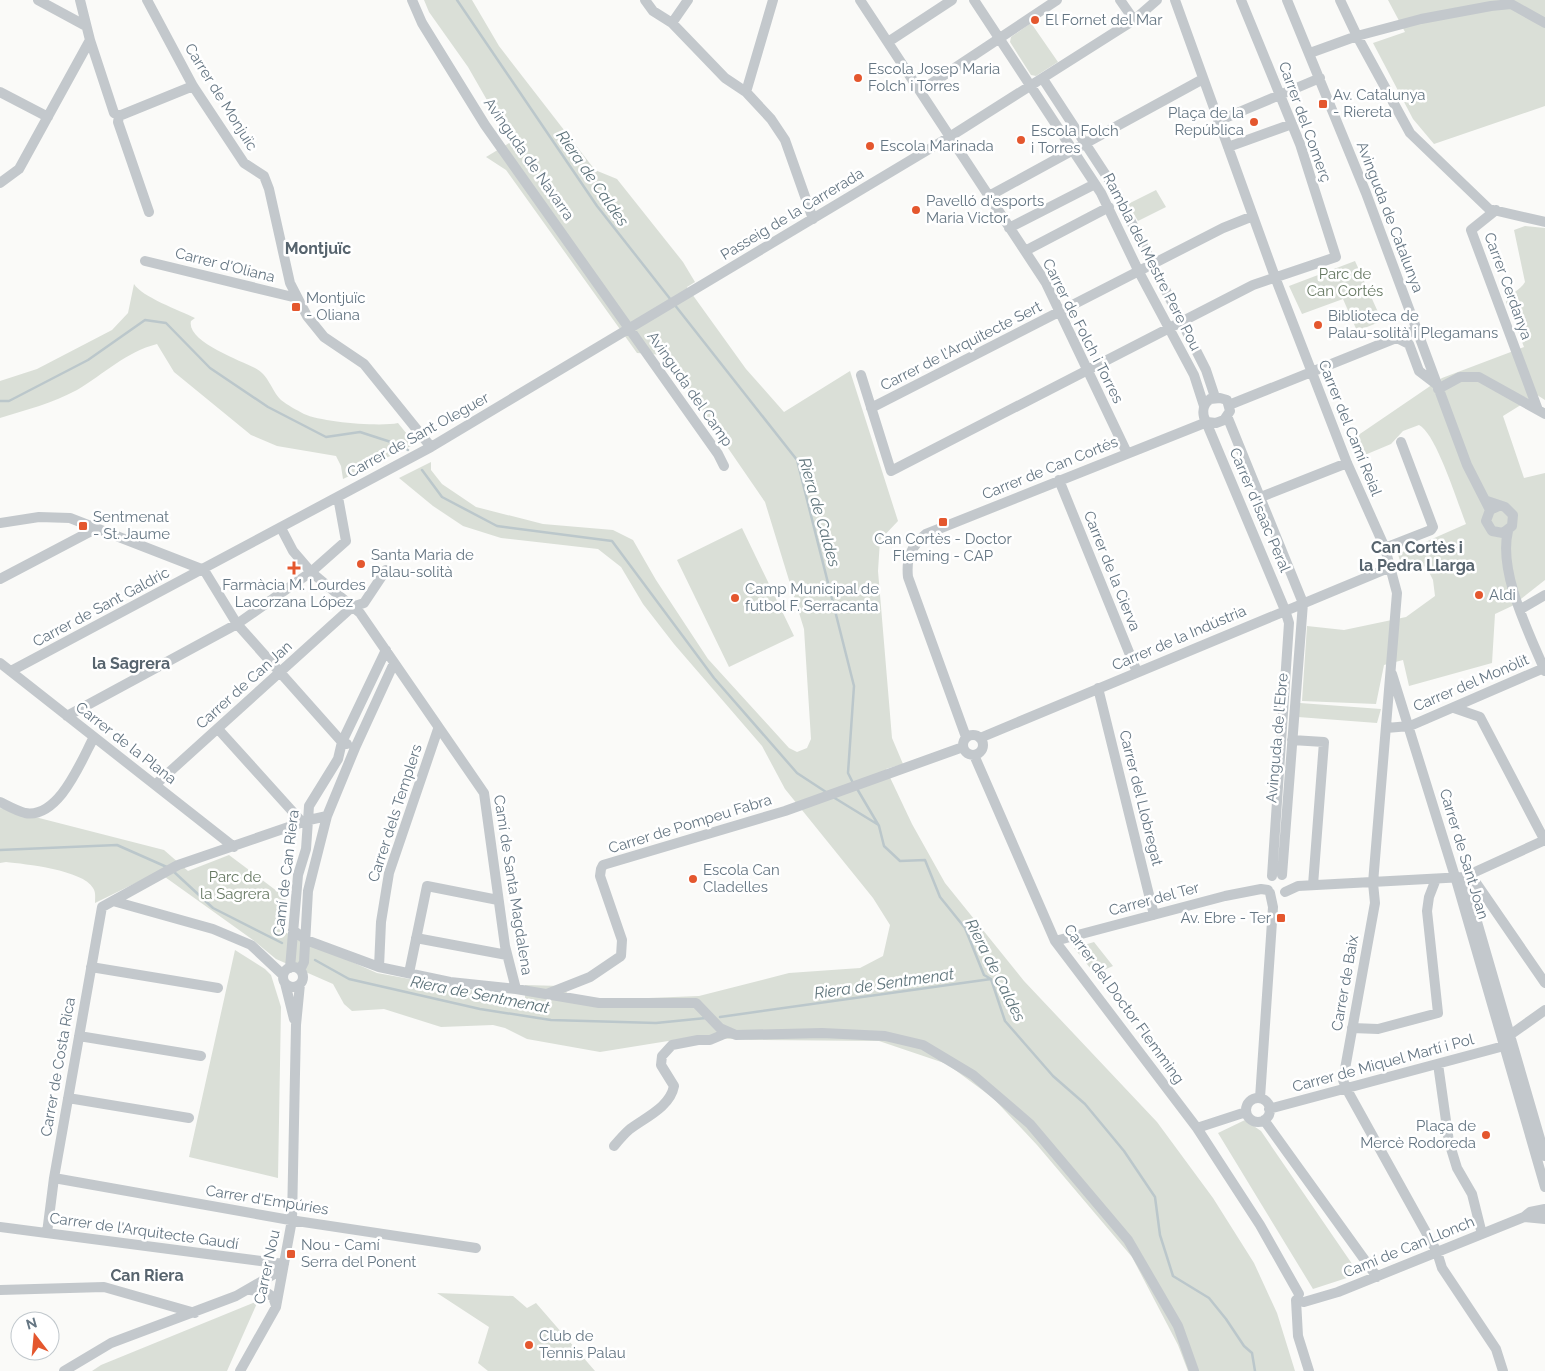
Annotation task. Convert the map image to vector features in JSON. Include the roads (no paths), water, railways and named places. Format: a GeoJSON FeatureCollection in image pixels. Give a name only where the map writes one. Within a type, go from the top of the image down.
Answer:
{"type":"FeatureCollection","features":[{"type":"Feature","properties":{"kind":"street"},"geometry":{"type":"LineString","coordinates":[[38,0],[86,26]]}},
{"type":"Feature","properties":{"kind":"street"},"geometry":{"type":"LineString","coordinates":[[80,0],[90,40],[114,113],[119,116]]}},
{"type":"Feature","properties":{"kind":"street","name":"Carrer de Monjuïc"},"geometry":{"type":"LineString","coordinates":[[147,0],[193,86],[244,163],[264,176],[270,190],[290,283],[307,316],[324,337],[364,364],[431,447]]}},
{"type":"Feature","properties":{"kind":"street","name":"Avinguda de Navarra"},"geometry":{"type":"LineString","coordinates":[[412,0],[422,23],[485,125],[630,329]]}},
{"type":"Feature","properties":{"kind":"street"},"geometry":{"type":"LineString","coordinates":[[645,0],[653,11],[672,23],[725,78],[746,92],[771,119],[785,140],[813,219]]}},
{"type":"Feature","properties":{"kind":"street"},"geometry":{"type":"LineString","coordinates":[[672,23],[688,0]]}},
{"type":"Feature","properties":{"kind":"street"},"geometry":{"type":"LineString","coordinates":[[746,92],[773,0]]}},
{"type":"Feature","properties":{"kind":"street","name":"Carrer de Folch i Torres"},"geometry":{"type":"LineString","coordinates":[[860,0],[1046,283],[1127,453]]}},
{"type":"Feature","properties":{"kind":"street"},"geometry":{"type":"LineString","coordinates":[[888,42],[952,0]]}},
{"type":"Feature","properties":{"kind":"street","name":"Rambla del Mestre Pere Pou"},"geometry":{"type":"LineString","coordinates":[[974,0],[1109,207],[1139,272],[1194,375],[1204,406]]}},
{"type":"Feature","properties":{"kind":"street"},"geometry":{"type":"LineString","coordinates":[[920,91],[1057,0]]}},
{"type":"Feature","properties":{"kind":"street"},"geometry":{"type":"LineString","coordinates":[[1120,0],[1134,20]]}},
{"type":"Feature","properties":{"kind":"street","name":"Passeig de la Carrerada"},"geometry":{"type":"LineString","coordinates":[[644,321],[1043,80],[1134,20],[1157,0]]}},
{"type":"Feature","properties":{"kind":"street","name":"Carrer del Camí Reial"},"geometry":{"type":"LineString","coordinates":[[1175,0],[1311,371],[1347,463],[1385,548],[1397,593],[1373,883]]}},
{"type":"Feature","properties":{"kind":"street","name":"Carrer del Comerç"},"geometry":{"type":"LineString","coordinates":[[1241,0],[1292,124],[1336,257],[1275,277]]}},
{"type":"Feature","properties":{"kind":"street","name":"Avinguda de Catalunya"},"geometry":{"type":"LineString","coordinates":[[1287,0],[1366,193],[1467,465],[1492,506]]}},
{"type":"Feature","properties":{"kind":"street"},"geometry":{"type":"LineString","coordinates":[[1340,0],[1357,36],[1410,133],[1490,209],[1545,222]]}},
{"type":"Feature","properties":{"kind":"street"},"geometry":{"type":"LineString","coordinates":[[1310,53],[1357,36],[1421,19],[1512,4],[1545,23]]}},
{"type":"Feature","properties":{"kind":"street"},"geometry":{"type":"LineString","coordinates":[[0,184],[20,169],[90,40]]}},
{"type":"Feature","properties":{"kind":"street"},"geometry":{"type":"LineString","coordinates":[[1218,121],[1320,78]]}},
{"type":"Feature","properties":{"kind":"street"},"geometry":{"type":"LineString","coordinates":[[990,196],[1203,79]]}},
{"type":"Feature","properties":{"kind":"street","name":"Rambla del Mestre Pere Pou"},"geometry":{"type":"LineString","coordinates":[[1043,80],[1113,186],[1206,370],[1215,398]]}},
{"type":"Feature","properties":{"kind":"street"},"geometry":{"type":"LineString","coordinates":[[119,116],[193,86]]}},
{"type":"Feature","properties":{"kind":"street"},"geometry":{"type":"LineString","coordinates":[[0,92],[48,117]]}},
{"type":"Feature","properties":{"kind":"street"},"geometry":{"type":"LineString","coordinates":[[119,116],[118,122],[149,212]]}},
{"type":"Feature","properties":{"kind":"street"},"geometry":{"type":"LineString","coordinates":[[1228,147],[1292,124]]}},
{"type":"Feature","properties":{"kind":"street"},"geometry":{"type":"LineString","coordinates":[[1009,228],[1095,184]]}},
{"type":"Feature","properties":{"kind":"street"},"geometry":{"type":"LineString","coordinates":[[1025,251],[1109,207]]}},
{"type":"Feature","properties":{"kind":"street","name":"Carrer Cerdanya"},"geometry":{"type":"LineString","coordinates":[[1496,210],[1471,230],[1542,412]]}},
{"type":"Feature","properties":{"kind":"street","name":"Carrer de l'Arquitecte Sert"},"geometry":{"type":"LineString","coordinates":[[871,408],[1223,228],[1253,216]]}},
{"type":"Feature","properties":{"kind":"street","name":"Carrer d'Oliana"},"geometry":{"type":"LineString","coordinates":[[145,261],[297,298]]}},
{"type":"Feature","properties":{"kind":"street"},"geometry":{"type":"LineString","coordinates":[[861,375],[891,471],[1253,285],[1275,277]]}},
{"type":"Feature","properties":{"kind":"street"},"geometry":{"type":"LineString","coordinates":[[1395,337],[1407,326],[1408,309]]}},
{"type":"Feature","properties":{"kind":"street","name":"Carrer de Sant Oleguer"},"geometry":{"type":"LineString","coordinates":[[204,570],[431,447],[644,321]]}},
{"type":"Feature","properties":{"kind":"street","name":"Avinguda del Camp"},"geometry":{"type":"LineString","coordinates":[[630,329],[724,466]]}},
{"type":"Feature","properties":{"kind":"street"},"geometry":{"type":"LineString","coordinates":[[1229,404],[1416,330]]}},
{"type":"Feature","properties":{"kind":"street"},"geometry":{"type":"LineString","coordinates":[[1395,337],[1409,344],[1419,371],[1437,387],[1460,377],[1479,377],[1542,412]]}},
{"type":"Feature","properties":{"kind":"street"},"geometry":{"type":"LineString","coordinates":[[1215,398],[1224,398],[1229,404],[1230,411],[1221,423],[1207,422],[1203,412],[1206,402],[1215,398]]}},
{"type":"Feature","properties":{"kind":"street","name":"Carrer d'Isaac Peral"},"geometry":{"type":"LineString","coordinates":[[1227,416],[1303,603]]}},
{"type":"Feature","properties":{"kind":"street","name":"Carrer de Can Cortés"},"geometry":{"type":"LineString","coordinates":[[965,742],[908,577],[907,563],[911,550],[926,534],[1207,422]]}},
{"type":"Feature","properties":{"kind":"street","name":"Carrer d'Isaac Peral"},"geometry":{"type":"LineString","coordinates":[[1207,422],[1285,610]]}},
{"type":"Feature","properties":{"kind":"street"},"geometry":{"type":"LineString","coordinates":[[1385,548],[1431,530],[1433,527],[1401,442]]}},
{"type":"Feature","properties":{"kind":"street"},"geometry":{"type":"LineString","coordinates":[[1261,497],[1347,463]]}},
{"type":"Feature","properties":{"kind":"street","name":"Carrer de la Cierva"},"geometry":{"type":"LineString","coordinates":[[1059,480],[1137,672]]}},
{"type":"Feature","properties":{"kind":"street"},"geometry":{"type":"LineString","coordinates":[[67,716],[238,624],[312,572],[346,541],[338,498]]}},
{"type":"Feature","properties":{"kind":"street"},"geometry":{"type":"LineString","coordinates":[[1505,542],[1488,527],[1486,521],[1492,506],[1510,510],[1513,515],[1512,526],[1508,531],[1505,542],[1509,575],[1520,609],[1544,669]]}},
{"type":"Feature","properties":{"kind":"street"},"geometry":{"type":"LineString","coordinates":[[0,523],[39,517],[70,518],[204,570],[238,624],[342,742],[355,748]]}},
{"type":"Feature","properties":{"kind":"street"},"geometry":{"type":"LineString","coordinates":[[0,579],[97,528]]}},
{"type":"Feature","properties":{"kind":"street","name":"Camí de Santa Magdalena"},"geometry":{"type":"LineString","coordinates":[[281,528],[293,551],[312,572],[360,612],[438,729],[484,793],[498,900],[507,955],[516,989]]}},
{"type":"Feature","properties":{"kind":"street"},"geometry":{"type":"LineString","coordinates":[[1497,533],[1508,531]]}},
{"type":"Feature","properties":{"kind":"street","name":"Carrer de la Indústria"},"geometry":{"type":"LineString","coordinates":[[980,738],[1391,567]]}},
{"type":"Feature","properties":{"kind":"street","name":"Carrer de Sant Galdric"},"geometry":{"type":"LineString","coordinates":[[11,672],[204,570]]}},
{"type":"Feature","properties":{"kind":"street","name":"Carrer de Can Jan"},"geometry":{"type":"LineString","coordinates":[[155,785],[352,607],[364,603],[386,570]]}},
{"type":"Feature","properties":{"kind":"street"},"geometry":{"type":"LineString","coordinates":[[1520,609],[1545,595]]}},
{"type":"Feature","properties":{"kind":"street","name":"Avinguda de l'Ebre"},"geometry":{"type":"LineString","coordinates":[[1275,886],[1292,740],[1303,603]]}},
{"type":"Feature","properties":{"kind":"street","name":"Avinguda de l'Ebre"},"geometry":{"type":"LineString","coordinates":[[1260,1098],[1274,907],[1290,623],[1285,610]]}},
{"type":"Feature","properties":{"kind":"street","name":"Camí de Can Riera"},"geometry":{"type":"LineString","coordinates":[[296,1025],[289,974],[298,875],[306,849],[305,821],[309,806],[338,759],[342,742],[386,650]]}},
{"type":"Feature","properties":{"kind":"street","name":"Carrer de la Plana"},"geometry":{"type":"LineString","coordinates":[[0,663],[234,847]]}},
{"type":"Feature","properties":{"kind":"street","name":"Camí de Can Riera"},"geometry":{"type":"LineString","coordinates":[[289,974],[304,962],[308,891],[327,816],[355,748],[394,663]]}},
{"type":"Feature","properties":{"kind":"street","name":"Carrer del Monòlit"},"geometry":{"type":"LineString","coordinates":[[1386,728],[1410,726],[1544,669]]}},
{"type":"Feature","properties":{"kind":"street","name":"Carrer de Sant Joan"},"geometry":{"type":"LineString","coordinates":[[1391,671],[1463,876],[1545,1156]]}},
{"type":"Feature","properties":{"kind":"street","name":"Carrer del Llobregat"},"geometry":{"type":"LineString","coordinates":[[1098,688],[1154,915]]}},
{"type":"Feature","properties":{"kind":"street"},"geometry":{"type":"LineString","coordinates":[[1275,886],[1436,880],[1463,876],[1545,840],[1480,717],[1454,708]]}},
{"type":"Feature","properties":{"kind":"street"},"geometry":{"type":"LineString","coordinates":[[218,729],[305,821]]}},
{"type":"Feature","properties":{"kind":"street","name":"Carrer dels Templers"},"geometry":{"type":"LineString","coordinates":[[379,967],[381,922],[389,872],[438,729]]}},
{"type":"Feature","properties":{"kind":"street"},"geometry":{"type":"LineString","coordinates":[[974,735],[980,738],[983,746],[981,752],[974,755],[967,753],[965,742],[974,735]]}},
{"type":"Feature","properties":{"kind":"street"},"geometry":{"type":"LineString","coordinates":[[1,803],[25,813],[39,813],[52,806],[64,792],[94,737]]}},
{"type":"Feature","properties":{"kind":"street"},"geometry":{"type":"LineString","coordinates":[[1292,740],[1324,742],[1313,885]]}},
{"type":"Feature","properties":{"kind":"street","name":"Carrer de Pompeu Fabra"},"geometry":{"type":"LineString","coordinates":[[546,994],[590,977],[621,956],[622,940],[600,876],[601,868],[604,865],[785,811],[904,769],[958,747],[965,742]]}},
{"type":"Feature","properties":{"kind":"street","name":"Carrer del Doctor Flemming"},"geometry":{"type":"LineString","coordinates":[[974,755],[1055,941],[1197,1128],[1260,1225],[1300,1299]]}},
{"type":"Feature","properties":{"kind":"street"},"geometry":{"type":"LineString","coordinates":[[113,900],[178,865],[305,821],[327,816]]}},
{"type":"Feature","properties":{"kind":"street"},"geometry":{"type":"LineString","coordinates":[[1463,876],[1545,984]]}},
{"type":"Feature","properties":{"kind":"street","name":"Carrer de Sant Joan"},"geometry":{"type":"LineString","coordinates":[[1463,876],[1504,1046],[1545,1187]]}},
{"type":"Feature","properties":{"kind":"street"},"geometry":{"type":"LineString","coordinates":[[1352,1028],[1378,1029],[1438,1013],[1427,911],[1429,896],[1436,880]]}},
{"type":"Feature","properties":{"kind":"street","name":"Carrer de Baix"},"geometry":{"type":"LineString","coordinates":[[1346,1088],[1343,1080],[1375,903],[1373,883]]}},
{"type":"Feature","properties":{"kind":"street"},"geometry":{"type":"LineString","coordinates":[[409,973],[427,886],[498,900]]}},
{"type":"Feature","properties":{"kind":"street","name":"Carrer del Ter"},"geometry":{"type":"LineString","coordinates":[[1055,941],[1275,886]]}},
{"type":"Feature","properties":{"kind":"street"},"geometry":{"type":"LineString","coordinates":[[113,900],[213,929],[251,945],[289,974],[292,987],[300,984]]}},
{"type":"Feature","properties":{"kind":"street","name":"Carrer de Costa Rica"},"geometry":{"type":"LineString","coordinates":[[47,1233],[54,1178],[102,907],[113,900]]}},
{"type":"Feature","properties":{"kind":"street"},"geometry":{"type":"LineString","coordinates":[[293,930],[306,940],[379,967],[450,982],[516,989],[599,1004],[696,1002],[720,1028],[736,1035],[822,1033],[885,1036],[923,1045],[973,1075],[1030,1124],[1128,1240],[1178,1326],[1194,1371]]}},
{"type":"Feature","properties":{"kind":"street"},"geometry":{"type":"LineString","coordinates":[[416,938],[507,955]]}},
{"type":"Feature","properties":{"kind":"street"},"geometry":{"type":"LineString","coordinates":[[91,967],[218,988]]}},
{"type":"Feature","properties":{"kind":"street","name":"Camí de Can Riera"},"geometry":{"type":"LineString","coordinates":[[289,974],[303,976],[300,984],[296,1025],[292,1220]]}},
{"type":"Feature","properties":{"kind":"street"},"geometry":{"type":"LineString","coordinates":[[1504,1046],[1510,1035],[1545,1010]]}},
{"type":"Feature","properties":{"kind":"street"},"geometry":{"type":"LineString","coordinates":[[614,1146],[628,1131],[667,1102],[674,1086],[661,1065],[662,1056],[672,1045],[698,1040],[710,1040],[729,1032]]}},
{"type":"Feature","properties":{"kind":"street"},"geometry":{"type":"LineString","coordinates":[[79,1036],[201,1056]]}},
{"type":"Feature","properties":{"kind":"street","name":"Carrer de Miquel Martí i Pol"},"geometry":{"type":"LineString","coordinates":[[1269,1109],[1504,1046]]}},
{"type":"Feature","properties":{"kind":"street"},"geometry":{"type":"LineString","coordinates":[[1438,1064],[1449,1142],[1457,1168],[1472,1194],[1482,1234]]}},
{"type":"Feature","properties":{"kind":"street"},"geometry":{"type":"LineString","coordinates":[[1346,1088],[1437,1252],[1442,1268],[1496,1349],[1503,1371]]}},
{"type":"Feature","properties":{"kind":"street"},"geometry":{"type":"LineString","coordinates":[[68,1098],[189,1118]]}},
{"type":"Feature","properties":{"kind":"street"},"geometry":{"type":"LineString","coordinates":[[1246,1112],[1248,1103],[1254,1098],[1260,1098],[1265,1101],[1269,1109],[1264,1120]]}},
{"type":"Feature","properties":{"kind":"street"},"geometry":{"type":"LineString","coordinates":[[1197,1128],[1246,1112]]}},
{"type":"Feature","properties":{"kind":"street"},"geometry":{"type":"LineString","coordinates":[[1246,1112],[1255,1121],[1264,1120]]}},
{"type":"Feature","properties":{"kind":"street"},"geometry":{"type":"LineString","coordinates":[[1264,1120],[1377,1277]]}},
{"type":"Feature","properties":{"kind":"street","name":"Carrer d'Empúries"},"geometry":{"type":"LineString","coordinates":[[54,1178],[292,1220],[476,1248]]}},
{"type":"Feature","properties":{"kind":"street","name":"Camí de Can Llonch"},"geometry":{"type":"LineString","coordinates":[[1300,1299],[1338,1292],[1524,1217],[1530,1212],[1545,1209]]}},
{"type":"Feature","properties":{"kind":"street","name":"Camí de Can Llonch"},"geometry":{"type":"LineString","coordinates":[[1524,1217],[1545,1219]]}},
{"type":"Feature","properties":{"kind":"street","name":"Carrer Nou"},"geometry":{"type":"LineString","coordinates":[[240,1371],[276,1308],[292,1220]]}},
{"type":"Feature","properties":{"kind":"street","name":"Carrer de l'Arquitecte Gaudí"},"geometry":{"type":"LineString","coordinates":[[0,1227],[283,1266]]}},
{"type":"Feature","properties":{"kind":"street"},"geometry":{"type":"LineString","coordinates":[[64,1371],[111,1343],[195,1313],[250,1290],[283,1266]]}},
{"type":"Feature","properties":{"kind":"street"},"geometry":{"type":"LineString","coordinates":[[0,1290],[104,1287],[195,1313]]}},
{"type":"Feature","properties":{"kind":"street"},"geometry":{"type":"LineString","coordinates":[[250,1290],[266,1292],[273,1297],[276,1308]]}},
{"type":"Feature","properties":{"kind":"street"},"geometry":{"type":"LineString","coordinates":[[1300,1299],[1298,1336],[1309,1371]]}},
{"type":"Feature","properties":{"kind":"waterway","name":"Riera de Caldes"},"geometry":{"type":"LineString","coordinates":[[457,0],[597,206],[671,300]]}},
{"type":"Feature","properties":{"kind":"waterway","name":"Riera de Caldes"},"geometry":{"type":"LineString","coordinates":[[674,304],[797,460],[854,686],[848,773],[853,783]]}},
{"type":"Feature","properties":{"kind":"waterway"},"geometry":{"type":"LineString","coordinates":[[0,401],[9,401],[88,360],[145,320],[166,323],[210,368],[268,407],[326,437],[360,432],[397,444],[408,450]]}},
{"type":"Feature","properties":{"kind":"waterway"},"geometry":{"type":"LineString","coordinates":[[422,470],[442,497],[497,526],[612,541],[714,678],[797,773],[826,792]]}},
{"type":"Feature","properties":{"kind":"waterway","name":"Riera de Caldes"},"geometry":{"type":"LineString","coordinates":[[856,787],[879,826],[884,846],[900,861],[925,860],[940,897],[965,928],[984,975],[991,979],[1005,1021],[1053,1076],[1085,1104],[1124,1151],[1155,1197],[1160,1235],[1173,1276],[1209,1298],[1244,1346],[1252,1353],[1255,1371]]}},
{"type":"Feature","properties":{"kind":"waterway"},"geometry":{"type":"LineString","coordinates":[[833,797],[877,824]]}},
{"type":"Feature","properties":{"kind":"waterway","name":"Riera de Sentmenat"},"geometry":{"type":"LineString","coordinates":[[0,850],[117,845],[169,868]]}},
{"type":"Feature","properties":{"kind":"waterway","name":"Riera de Sentmenat"},"geometry":{"type":"LineString","coordinates":[[173,871],[213,908],[282,943]]}},
{"type":"Feature","properties":{"kind":"waterway","name":"Riera de Sentmenat"},"geometry":{"type":"LineString","coordinates":[[315,960],[349,979],[480,1009],[551,1020],[656,1023],[706,1018]]}},
{"type":"Feature","properties":{"kind":"waterway","name":"Riera de Sentmenat"},"geometry":{"type":"LineString","coordinates":[[720,1017],[991,979]]}},
{"type":"Feature","properties":{"kind":"place","name":"El Fornet del Mar"},"geometry":{"type":"Point","coordinates":[1035,20]}},
{"type":"Feature","properties":{"kind":"place","name":"Escola Josep Maria Folch i Torres"},"geometry":{"type":"Point","coordinates":[858,78]}},
{"type":"Feature","properties":{"kind":"place","name":"Av. Catalunya - Riereta"},"geometry":{"type":"Point","coordinates":[1323,104]}},
{"type":"Feature","properties":{"kind":"place","name":"Plaça de la República"},"geometry":{"type":"Point","coordinates":[1254,122]}},
{"type":"Feature","properties":{"kind":"place","name":"Escola Folch i Torres"},"geometry":{"type":"Point","coordinates":[1021,140]}},
{"type":"Feature","properties":{"kind":"place","name":"Escola Marinada"},"geometry":{"type":"Point","coordinates":[870,146]}},
{"type":"Feature","properties":{"kind":"place","name":"Pavelló d'esports Maria Victor"},"geometry":{"type":"Point","coordinates":[916,210]}},
{"type":"Feature","properties":{"kind":"place","name":"Montjuïc - Oliana"},"geometry":{"type":"Point","coordinates":[296,307]}},
{"type":"Feature","properties":{"kind":"place","name":"Biblioteca de Palau-solità i Plegamans"},"geometry":{"type":"Point","coordinates":[1318,325]}},
{"type":"Feature","properties":{"kind":"place","name":"Can Cortès - Doctor Fleming - CAP"},"geometry":{"type":"Point","coordinates":[943,522]}},
{"type":"Feature","properties":{"kind":"place","name":"Sentmenat - St. Jaume"},"geometry":{"type":"Point","coordinates":[83,526]}},
{"type":"Feature","properties":{"kind":"place","name":"Santa Maria de Palau-solità"},"geometry":{"type":"Point","coordinates":[361,564]}},
{"type":"Feature","properties":{"kind":"place","name":"Farmàcia M. Lourdes Lacorzana López"},"geometry":{"type":"Point","coordinates":[294,568]}},
{"type":"Feature","properties":{"kind":"place","name":"Aldi"},"geometry":{"type":"Point","coordinates":[1479,595]}},
{"type":"Feature","properties":{"kind":"place","name":"Camp Municipal de futbol F. Serracanta"},"geometry":{"type":"Point","coordinates":[735,598]}},
{"type":"Feature","properties":{"kind":"place","name":"Escola Can Cladelles"},"geometry":{"type":"Point","coordinates":[693,879]}},
{"type":"Feature","properties":{"kind":"place","name":"Av. Ebre - Ter"},"geometry":{"type":"Point","coordinates":[1281,918]}},
{"type":"Feature","properties":{"kind":"place","name":"Plaça de Mercè Rodoreda"},"geometry":{"type":"Point","coordinates":[1486,1135]}},
{"type":"Feature","properties":{"kind":"place","name":"Nou - Camí Serra del Ponent"},"geometry":{"type":"Point","coordinates":[291,1254]}},
{"type":"Feature","properties":{"kind":"place","name":"Club de Tennis Palau"},"geometry":{"type":"Point","coordinates":[529,1345]}},
{"type":"Feature","properties":{"kind":"district","name":"Montjuïc"},"geometry":{"type":"Point","coordinates":[318,248]}},
{"type":"Feature","properties":{"kind":"district","name":"Can Cortès i la Pedra Llarga"},"geometry":{"type":"Point","coordinates":[1417,556]}},
{"type":"Feature","properties":{"kind":"district","name":"la Sagrera"},"geometry":{"type":"Point","coordinates":[131,663]}},
{"type":"Feature","properties":{"kind":"district","name":"Can Riera"},"geometry":{"type":"Point","coordinates":[147,1275]}},
{"type":"Feature","properties":{"kind":"park label","name":"Parc de Can Cortés"},"geometry":{"type":"Point","coordinates":[1345,282]}},
{"type":"Feature","properties":{"kind":"park label","name":"Parc de la Sagrera"},"geometry":{"type":"Point","coordinates":[235,886]}}]}
